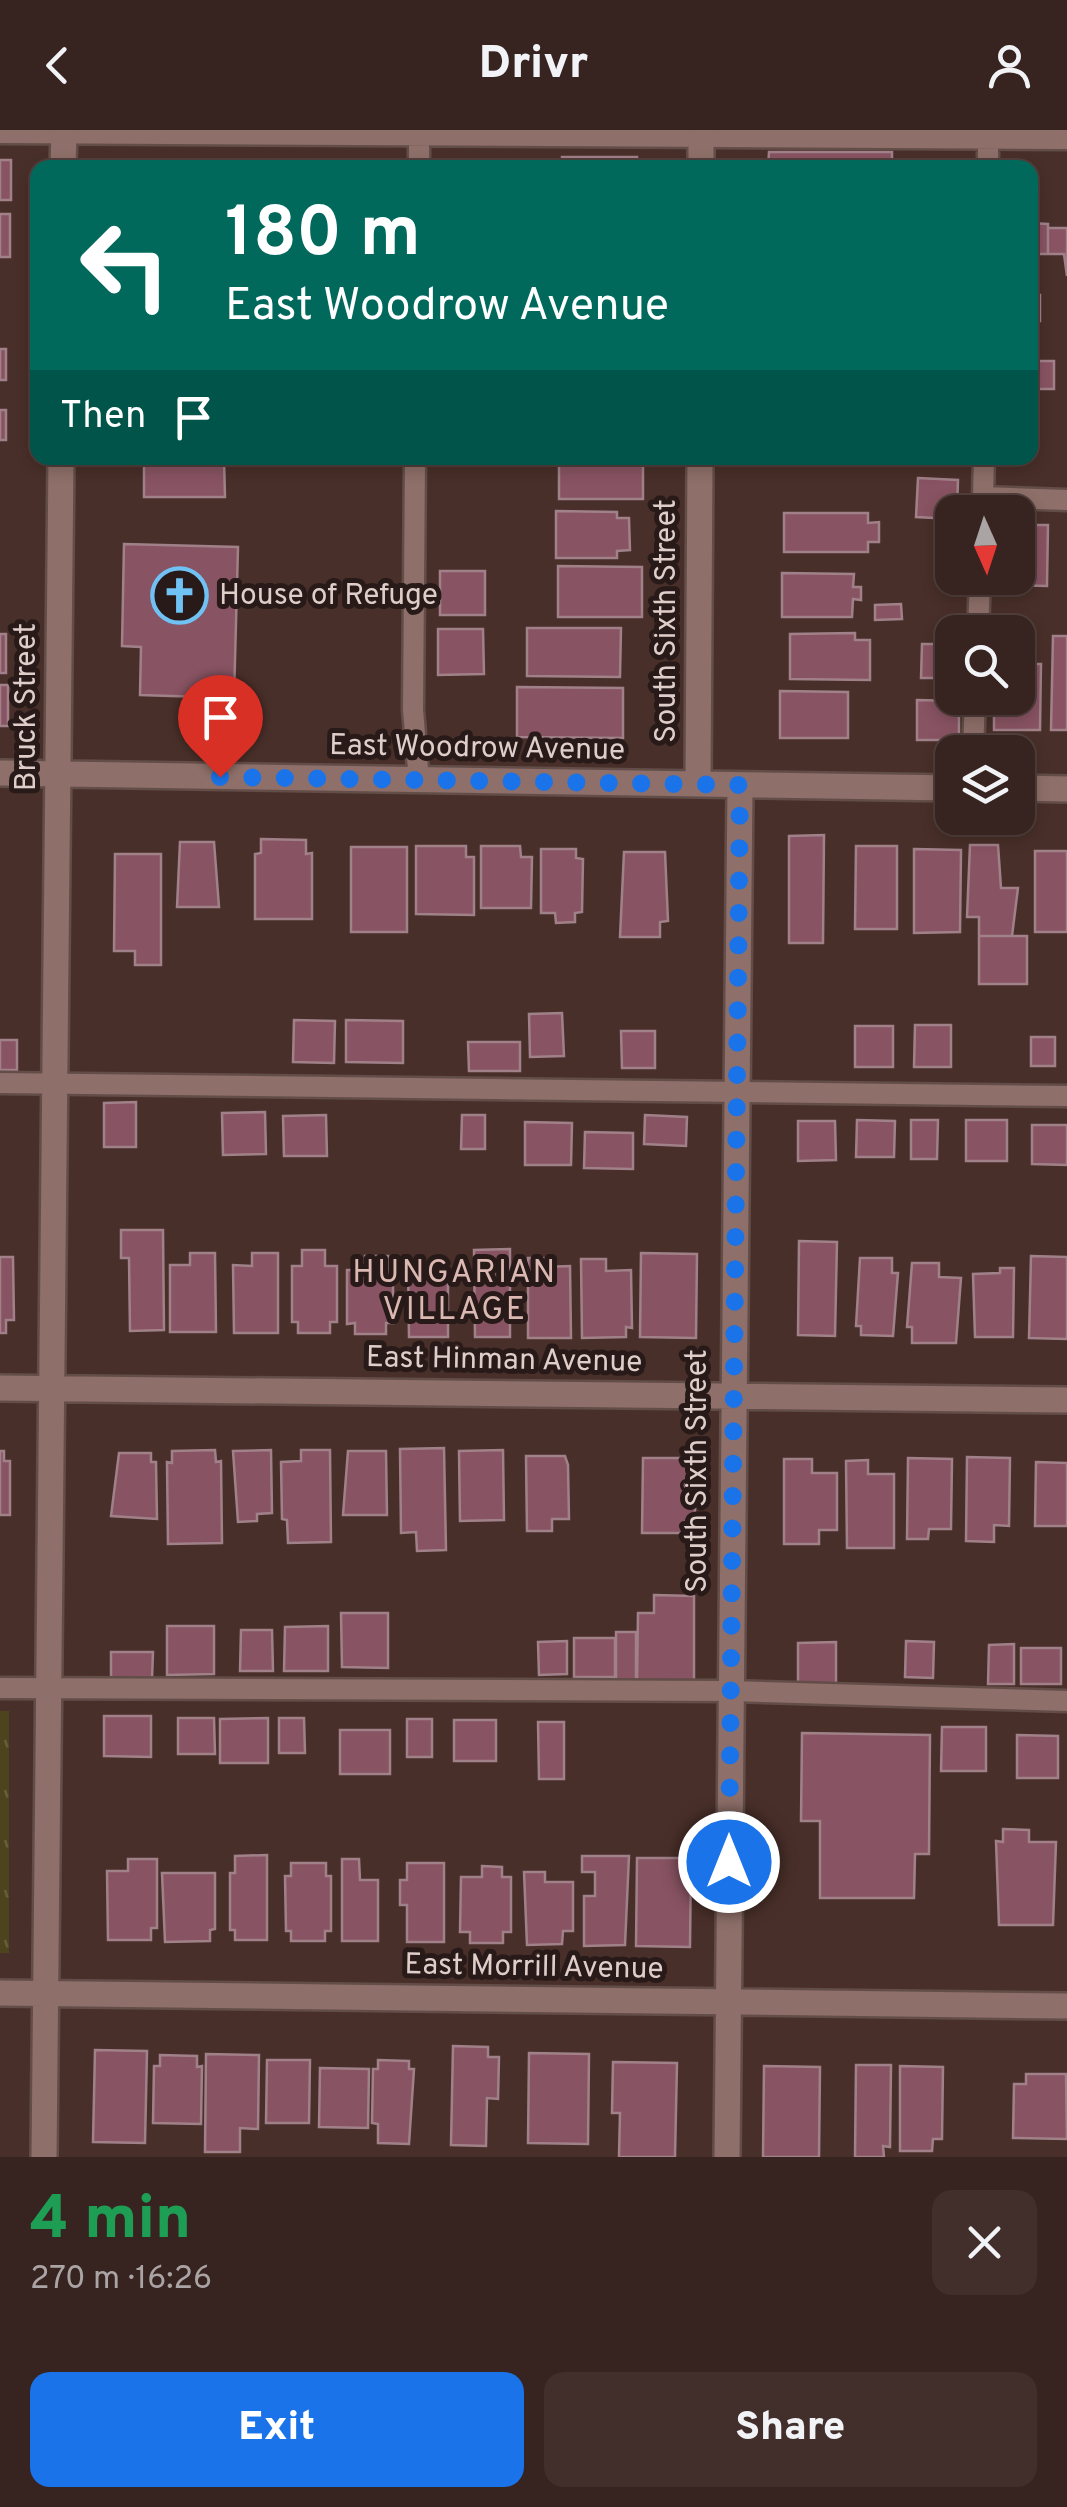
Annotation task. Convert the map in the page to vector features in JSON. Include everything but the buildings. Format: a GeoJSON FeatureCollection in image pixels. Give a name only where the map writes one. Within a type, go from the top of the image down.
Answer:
{"type":"FeatureCollection","features":[{"type":"Feature","properties":{"kind":"street"},"geometry":{"type":"LineString","coordinates":[[63,160],[64,131]]}},
{"type":"Feature","properties":{"kind":"street"},"geometry":{"type":"LineString","coordinates":[[701,132],[701,160]]}},
{"type":"Feature","properties":{"kind":"street","name":"Bruck Street"},"geometry":{"type":"LineString","coordinates":[[44,2157],[52,1689],[61,465]]}},
{"type":"Feature","properties":{"kind":"street","name":"South Sixth Street"},"geometry":{"type":"LineString","coordinates":[[698,784],[700,465]]}},
{"type":"Feature","properties":{"kind":"street","name":"East Woodrow Avenue"},"geometry":{"type":"LineString","coordinates":[[0,773],[935,788]]}},
{"type":"Feature","properties":{"kind":"street","name":"South Sixth Street"},"geometry":{"type":"LineString","coordinates":[[727,2157],[731,1396],[740,785]]}},
{"type":"Feature","properties":{"kind":"street"},"geometry":{"type":"LineString","coordinates":[[1035,788],[1067,789]]}},
{"type":"Feature","properties":{"kind":"street","name":"East Hinman Avenue"},"geometry":{"type":"LineString","coordinates":[[0,1388],[1067,1400]]}},
{"type":"Feature","properties":{"kind":"street","name":"East Morrill Avenue"},"geometry":{"type":"LineString","coordinates":[[0,1993],[1067,2006]]}},
{"type":"Feature","properties":{"kind":"lane"},"geometry":{"type":"LineString","coordinates":[[0,133],[701,132],[1067,139]]}},
{"type":"Feature","properties":{"kind":"lane"},"geometry":{"type":"LineString","coordinates":[[419,135],[419,160]]}},
{"type":"Feature","properties":{"kind":"lane"},"geometry":{"type":"LineString","coordinates":[[988,140],[988,160]]}},
{"type":"Feature","properties":{"kind":"lane"},"geometry":{"type":"LineString","coordinates":[[416,465],[413,710],[419,780]]}},
{"type":"Feature","properties":{"kind":"lane"},"geometry":{"type":"LineString","coordinates":[[983,495],[984,465]]}},
{"type":"Feature","properties":{"kind":"lane"},"geometry":{"type":"LineString","coordinates":[[1035,502],[1067,500]]}},
{"type":"Feature","properties":{"kind":"lane"},"geometry":{"type":"LineString","coordinates":[[0,1084],[736,1088],[1067,1096]]}},
{"type":"Feature","properties":{"kind":"lane"},"geometry":{"type":"LineString","coordinates":[[0,1688],[729,1691],[1067,1701]]}},
{"type":"Feature","properties":{"kind":"green space"},"geometry":{"type":"Polygon","coordinates":[[[0,1711],[9,1711],[9,1953],[0,1953],[0,1711]]]}},
{"type":"Feature","properties":{"kind":"place","name":"House of Refuge"},"geometry":{"type":"Point","coordinates":[180,596]}},
{"type":"Feature","properties":{"kind":"district","name":"HUNGARIAN VILLAGE"},"geometry":{"type":"Point","coordinates":[455,1292]}},
{"type":"Feature","properties":{"kind":"route"},"geometry":{"type":"LineString","coordinates":[[220,777],[740,785],[731,1362],[729,1862]]}}]}
